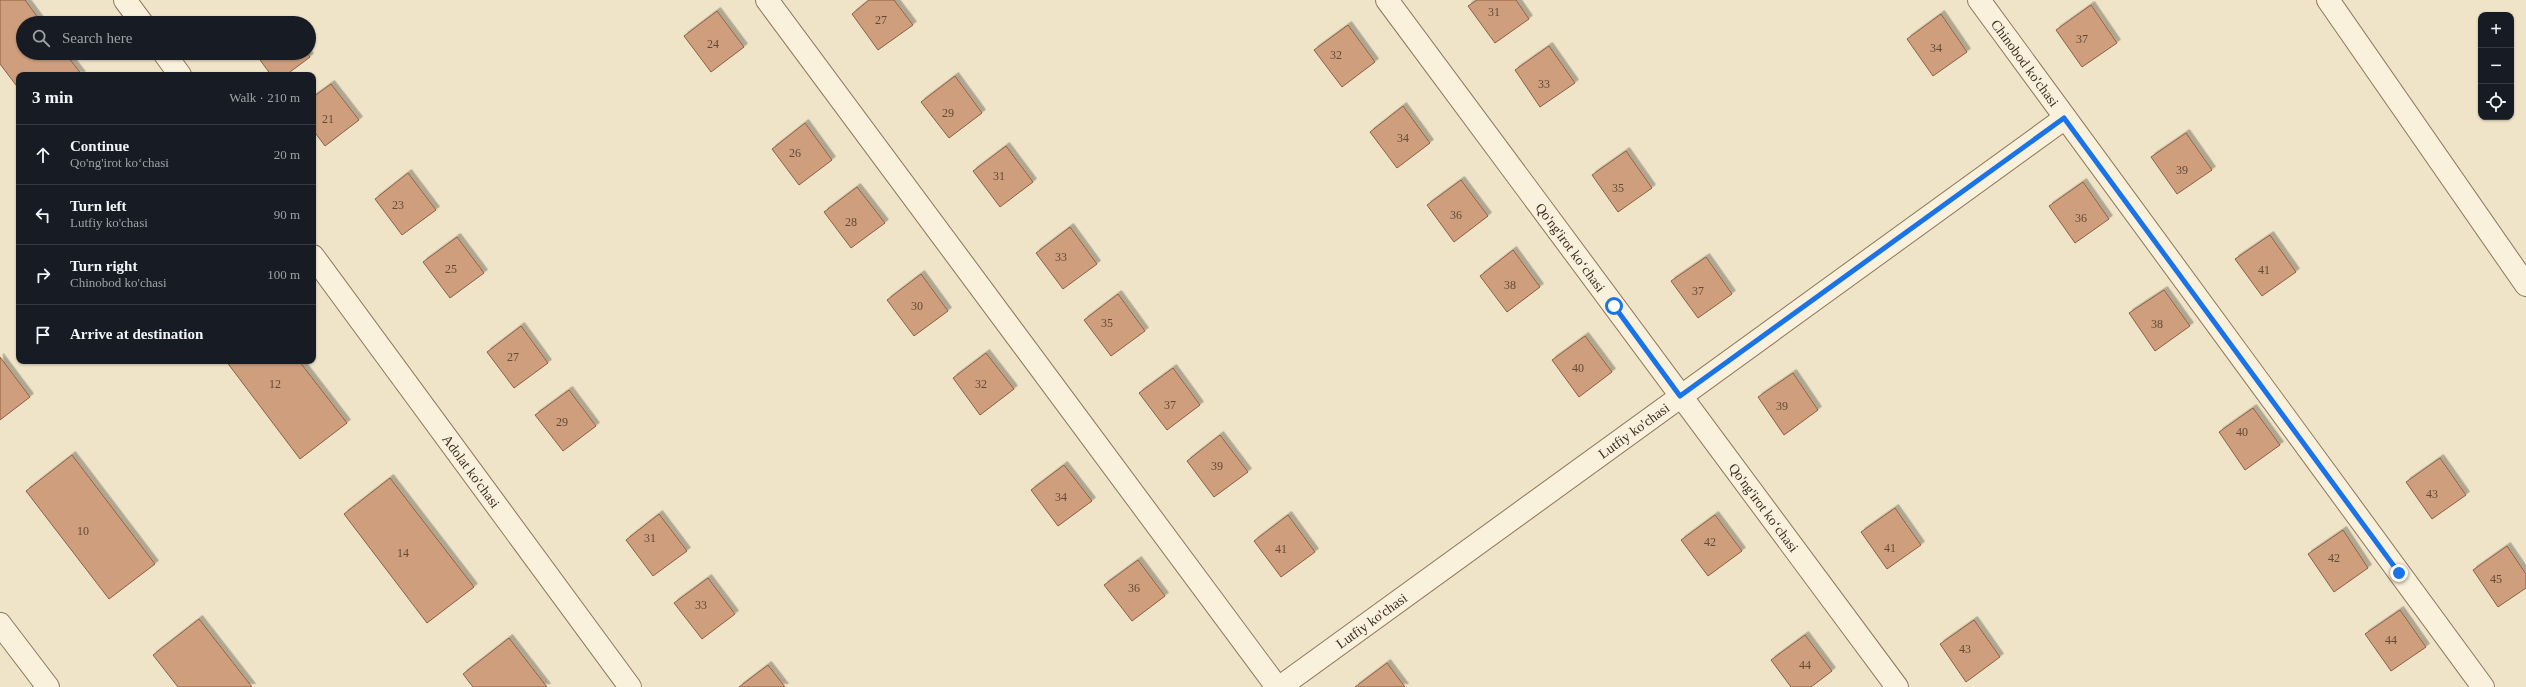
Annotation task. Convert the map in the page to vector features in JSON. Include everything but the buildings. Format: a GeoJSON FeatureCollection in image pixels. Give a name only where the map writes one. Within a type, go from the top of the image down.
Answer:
{"type":"FeatureCollection","features":[{"type":"Feature","properties":{"kind":"street"},"geometry":{"type":"LineString","coordinates":[[125,0],[137,16]]}},
{"type":"Feature","properties":{"kind":"street"},"geometry":{"type":"LineString","coordinates":[[767,0],[1276,687]]}},
{"type":"Feature","properties":{"kind":"street","name":"Qo'ng'irot ko‘chasi"},"geometry":{"type":"LineString","coordinates":[[1387,0],[1896,687]]}},
{"type":"Feature","properties":{"kind":"street","name":"Chinobod ko'chasi"},"geometry":{"type":"LineString","coordinates":[[1979,0],[2064,118],[2483,687]]}},
{"type":"Feature","properties":{"kind":"street"},"geometry":{"type":"LineString","coordinates":[[2328,0],[2526,285]]}},
{"type":"Feature","properties":{"kind":"street"},"geometry":{"type":"LineString","coordinates":[[169,60],[178,72]]}},
{"type":"Feature","properties":{"kind":"street","name":"Lutfiy ko'chasi"},"geometry":{"type":"LineString","coordinates":[[1280,687],[2064,118]]}},
{"type":"Feature","properties":{"kind":"street","name":"Adolat ko'chasi"},"geometry":{"type":"LineString","coordinates":[[316,260],[630,687]]}},
{"type":"Feature","properties":{"kind":"street"},"geometry":{"type":"LineString","coordinates":[[0,624],[48,687]]}},
{"type":"Feature","properties":{"kind":"route"},"geometry":{"type":"LineString","coordinates":[[1614,306],[1680,396],[2064,118],[2399,573]]}}]}
